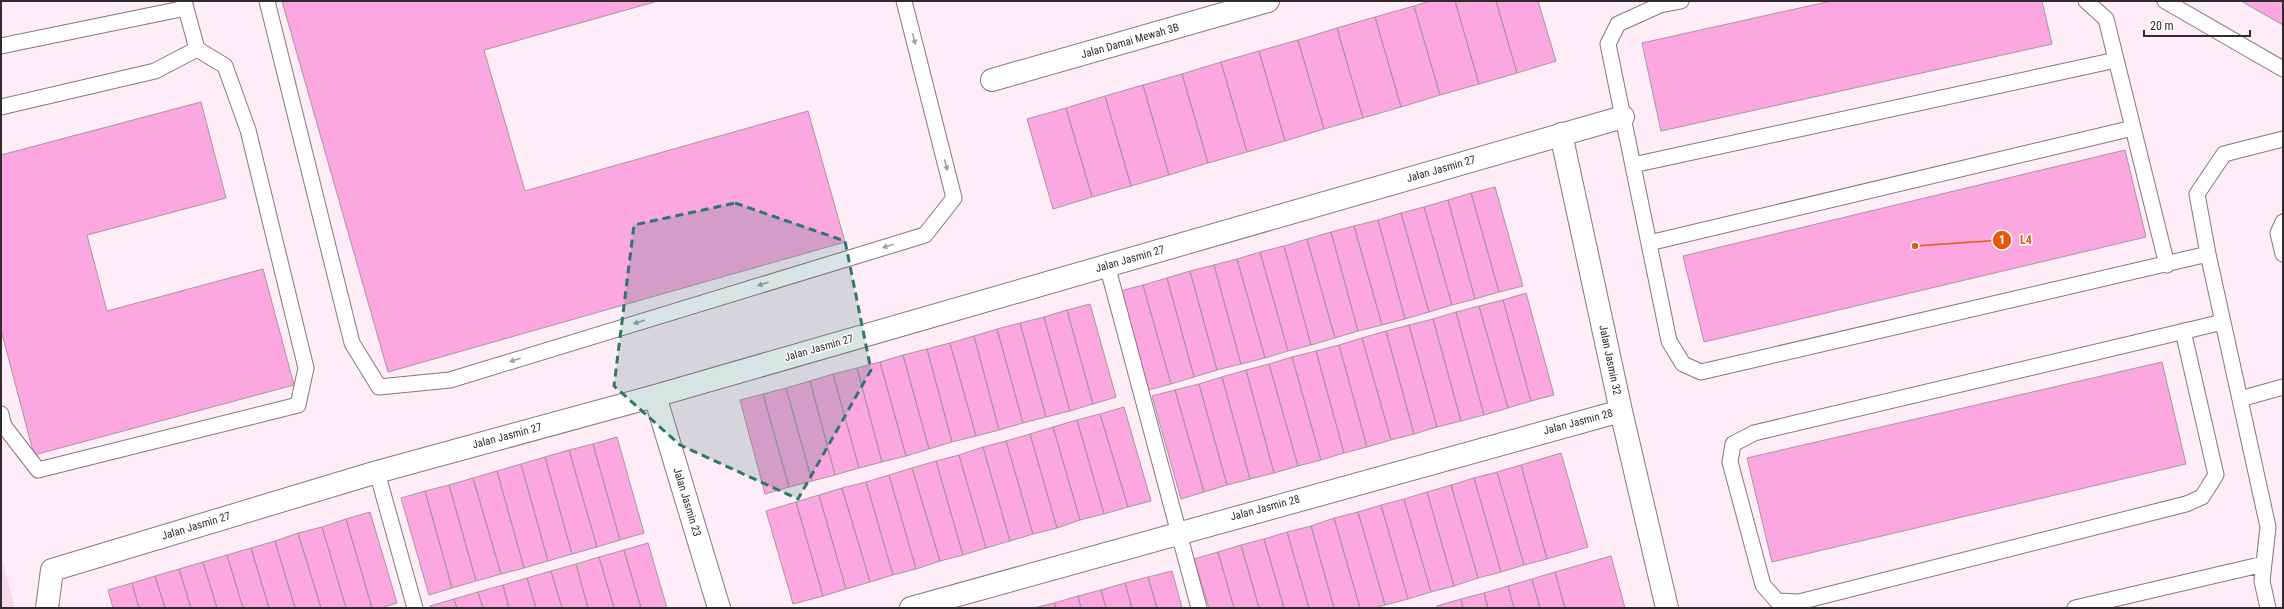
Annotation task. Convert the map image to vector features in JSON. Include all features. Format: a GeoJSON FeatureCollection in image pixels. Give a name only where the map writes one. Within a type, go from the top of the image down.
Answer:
{"type":"FeatureCollection","features":[{"type":"Feature","properties":{"kind":"street","name":"Jalan Damai Mewah 3B"},"geometry":{"type":"LineString","coordinates":[[992,80],[1268,1]]}},
{"type":"Feature","properties":{"kind":"street","name":"Jalan Jasmin 27"},"geometry":{"type":"LineString","coordinates":[[47,608],[52,570],[377,472],[655,396],[1623,117]]}},
{"type":"Feature","properties":{"kind":"street","name":"Jalan Jasmin 32"},"geometry":{"type":"LineString","coordinates":[[1561,134],[1621,411],[1667,608]]}},
{"type":"Feature","properties":{"kind":"street","name":"Jalan Jasmin 23"},"geometry":{"type":"LineString","coordinates":[[655,396],[719,608]]}},
{"type":"Feature","properties":{"kind":"street","name":"Jalan Jasmin 28"},"geometry":{"type":"LineString","coordinates":[[911,608],[1179,532],[1621,411]]}},
{"type":"Feature","properties":{"kind":"lane"},"geometry":{"type":"LineString","coordinates":[[267,1],[352,343],[379,387],[450,380],[925,235],[954,198],[904,1]]}},
{"type":"Feature","properties":{"kind":"lane"},"geometry":{"type":"LineString","coordinates":[[1681,1],[1660,6],[1618,24],[1608,44],[1669,341],[1683,364],[1701,372],[2167,265],[2208,254]]}},
{"type":"Feature","properties":{"kind":"lane"},"geometry":{"type":"LineString","coordinates":[[2086,1],[2106,19],[2167,265]]}},
{"type":"Feature","properties":{"kind":"lane"},"geometry":{"type":"LineString","coordinates":[[2165,1],[2283,69]]}},
{"type":"Feature","properties":{"kind":"lane"},"geometry":{"type":"LineString","coordinates":[[1,46],[185,4],[197,49],[225,66],[248,130],[306,368],[298,405],[38,470],[4,426],[1,414]]}},
{"type":"Feature","properties":{"kind":"lane"},"geometry":{"type":"LineString","coordinates":[[1,107],[155,71],[197,49]]}},
{"type":"Feature","properties":{"kind":"lane"},"geometry":{"type":"LineString","coordinates":[[1633,165],[2116,60]]}},
{"type":"Feature","properties":{"kind":"lane"},"geometry":{"type":"LineString","coordinates":[[1649,243],[2133,128]]}},
{"type":"Feature","properties":{"kind":"lane"},"geometry":{"type":"LineString","coordinates":[[2268,608],[2262,581],[2268,528],[2208,254],[2197,194],[2224,154],[2283,139]]}},
{"type":"Feature","properties":{"kind":"lane"},"geometry":{"type":"LineString","coordinates":[[2283,222],[2278,233],[2283,254]]}},
{"type":"Feature","properties":{"kind":"lane"},"geometry":{"type":"LineString","coordinates":[[1107,265],[1199,608]]}},
{"type":"Feature","properties":{"kind":"lane"},"geometry":{"type":"LineString","coordinates":[[2183,332],[2216,475],[2202,497],[2186,504],[1799,602],[1777,601],[1763,585],[1730,462],[1733,444],[1754,433],[2223,322]]}},
{"type":"Feature","properties":{"kind":"lane"},"geometry":{"type":"LineString","coordinates":[[2240,399],[2283,387]]}},
{"type":"Feature","properties":{"kind":"lane"},"geometry":{"type":"LineString","coordinates":[[377,472],[415,608]]}},
{"type":"Feature","properties":{"kind":"lane"},"geometry":{"type":"LineString","coordinates":[[2075,608],[2264,564]]}},
{"type":"Feature","properties":{"kind":"highlighted area"},"geometry":{"type":"Polygon","coordinates":[[[735,203],[845,241],[871,370],[798,499],[680,445],[614,386],[634,225],[735,203]]]}},
{"type":"Feature","properties":{"kind":"shaded area"},"geometry":{"type":"Polygon","coordinates":[[[1,555],[15,608],[1,608],[1,555]]]}},
{"type":"Feature","properties":{"kind":"building"},"geometry":{"type":"Polygon","coordinates":[[[282,1],[658,1],[484,50],[525,191],[808,111],[845,242],[388,372],[282,1]]]}},
{"type":"Feature","properties":{"kind":"building"},"geometry":{"type":"Polygon","coordinates":[[[1430,1],[1455,1],[1479,84],[1440,95],[1414,6],[1430,1]]]}},
{"type":"Feature","properties":{"kind":"building"},"geometry":{"type":"Polygon","coordinates":[[[1455,1],[1496,1],[1517,73],[1479,84],[1455,1]]]}},
{"type":"Feature","properties":{"kind":"building"},"geometry":{"type":"Polygon","coordinates":[[[1496,1],[1538,1],[1556,61],[1517,73],[1496,1]]]}},
{"type":"Feature","properties":{"kind":"building"},"geometry":{"type":"Polygon","coordinates":[[[1831,1],[2042,1],[2052,44],[1661,131],[1642,43],[1831,1]]]}},
{"type":"Feature","properties":{"kind":"building"},"geometry":{"type":"Polygon","coordinates":[[[2241,1],[2283,1],[2283,25],[2241,1]]]}},
{"type":"Feature","properties":{"kind":"building"},"geometry":{"type":"Polygon","coordinates":[[[1414,6],[1440,95],[1401,107],[1375,17],[1414,6]]]}},
{"type":"Feature","properties":{"kind":"building"},"geometry":{"type":"Polygon","coordinates":[[[1375,17],[1401,107],[1363,118],[1337,28],[1375,17]]]}},
{"type":"Feature","properties":{"kind":"building"},"geometry":{"type":"Polygon","coordinates":[[[1337,28],[1363,118],[1324,129],[1298,40],[1337,28]]]}},
{"type":"Feature","properties":{"kind":"building"},"geometry":{"type":"Polygon","coordinates":[[[1298,40],[1324,129],[1285,141],[1259,51],[1298,40]]]}},
{"type":"Feature","properties":{"kind":"building"},"geometry":{"type":"Polygon","coordinates":[[[1259,51],[1285,141],[1247,152],[1221,62],[1259,51]]]}},
{"type":"Feature","properties":{"kind":"building"},"geometry":{"type":"Polygon","coordinates":[[[1221,62],[1247,152],[1208,163],[1182,74],[1221,62]]]}},
{"type":"Feature","properties":{"kind":"building"},"geometry":{"type":"Polygon","coordinates":[[[1182,74],[1208,163],[1169,175],[1143,85],[1182,74]]]}},
{"type":"Feature","properties":{"kind":"building"},"geometry":{"type":"Polygon","coordinates":[[[1143,85],[1169,175],[1131,186],[1105,96],[1143,85]]]}},
{"type":"Feature","properties":{"kind":"building"},"geometry":{"type":"Polygon","coordinates":[[[1105,96],[1131,186],[1092,197],[1066,108],[1105,96]]]}},
{"type":"Feature","properties":{"kind":"building"},"geometry":{"type":"Polygon","coordinates":[[[201,102],[226,198],[87,235],[107,311],[263,269],[294,385],[34,455],[1,330],[1,155],[201,102]]]}},
{"type":"Feature","properties":{"kind":"building"},"geometry":{"type":"Polygon","coordinates":[[[1066,108],[1092,197],[1053,209],[1027,119],[1066,108]]]}},
{"type":"Feature","properties":{"kind":"building"},"geometry":{"type":"Polygon","coordinates":[[[2125,150],[2146,237],[1704,342],[1683,256],[2125,150]]]}},
{"type":"Feature","properties":{"kind":"building"},"geometry":{"type":"Polygon","coordinates":[[[1495,187],[1523,286],[1499,292],[1471,193],[1495,187]]]}},
{"type":"Feature","properties":{"kind":"building"},"geometry":{"type":"Polygon","coordinates":[[[1471,193],[1499,292],[1475,299],[1448,200],[1471,193]]]}},
{"type":"Feature","properties":{"kind":"building"},"geometry":{"type":"Polygon","coordinates":[[[1448,200],[1475,299],[1452,305],[1424,207],[1448,200]]]}},
{"type":"Feature","properties":{"kind":"building"},"geometry":{"type":"Polygon","coordinates":[[[1424,207],[1452,305],[1429,312],[1401,213],[1424,207]]]}},
{"type":"Feature","properties":{"kind":"building"},"geometry":{"type":"Polygon","coordinates":[[[1401,213],[1429,312],[1405,319],[1378,220],[1401,213]]]}},
{"type":"Feature","properties":{"kind":"building"},"geometry":{"type":"Polygon","coordinates":[[[1378,220],[1405,319],[1382,325],[1354,226],[1378,220]]]}},
{"type":"Feature","properties":{"kind":"building"},"geometry":{"type":"Polygon","coordinates":[[[1354,226],[1382,325],[1358,331],[1331,232],[1354,226]]]}},
{"type":"Feature","properties":{"kind":"building"},"geometry":{"type":"Polygon","coordinates":[[[1331,232],[1358,331],[1335,338],[1307,239],[1331,232]]]}},
{"type":"Feature","properties":{"kind":"building"},"geometry":{"type":"Polygon","coordinates":[[[1307,239],[1335,338],[1311,345],[1284,246],[1307,239]]]}},
{"type":"Feature","properties":{"kind":"building"},"geometry":{"type":"Polygon","coordinates":[[[1284,246],[1311,345],[1288,351],[1260,252],[1284,246]]]}},
{"type":"Feature","properties":{"kind":"building"},"geometry":{"type":"Polygon","coordinates":[[[1260,252],[1288,351],[1265,358],[1237,259],[1260,252]]]}},
{"type":"Feature","properties":{"kind":"building"},"geometry":{"type":"Polygon","coordinates":[[[1237,259],[1265,358],[1241,364],[1214,265],[1237,259]]]}},
{"type":"Feature","properties":{"kind":"building"},"geometry":{"type":"Polygon","coordinates":[[[1214,265],[1241,364],[1217,370],[1190,271],[1214,265]]]}},
{"type":"Feature","properties":{"kind":"building"},"geometry":{"type":"Polygon","coordinates":[[[1190,271],[1217,370],[1194,377],[1167,278],[1190,271]]]}},
{"type":"Feature","properties":{"kind":"building"},"geometry":{"type":"Polygon","coordinates":[[[1167,278],[1194,377],[1171,384],[1143,285],[1167,278]]]}},
{"type":"Feature","properties":{"kind":"building"},"geometry":{"type":"Polygon","coordinates":[[[1143,285],[1171,384],[1148,390],[1120,291],[1143,285]]]}},
{"type":"Feature","properties":{"kind":"building"},"geometry":{"type":"Polygon","coordinates":[[[1526,293],[1554,395],[1531,401],[1503,300],[1526,293]]]}},
{"type":"Feature","properties":{"kind":"building"},"geometry":{"type":"Polygon","coordinates":[[[1503,300],[1531,401],[1508,408],[1479,306],[1503,300]]]}},
{"type":"Feature","properties":{"kind":"building"},"geometry":{"type":"Polygon","coordinates":[[[1090,304],[1116,397],[1093,404],[1067,310],[1090,304]]]}},
{"type":"Feature","properties":{"kind":"building"},"geometry":{"type":"Polygon","coordinates":[[[1479,306],[1508,408],[1484,415],[1456,312],[1479,306]]]}},
{"type":"Feature","properties":{"kind":"building"},"geometry":{"type":"Polygon","coordinates":[[[1067,310],[1093,404],[1070,411],[1044,317],[1067,310]]]}},
{"type":"Feature","properties":{"kind":"building"},"geometry":{"type":"Polygon","coordinates":[[[1456,312],[1484,415],[1461,421],[1433,319],[1456,312]]]}},
{"type":"Feature","properties":{"kind":"building"},"geometry":{"type":"Polygon","coordinates":[[[1044,317],[1070,411],[1046,417],[1020,323],[1044,317]]]}},
{"type":"Feature","properties":{"kind":"building"},"geometry":{"type":"Polygon","coordinates":[[[1433,319],[1461,421],[1437,427],[1409,325],[1433,319]]]}},
{"type":"Feature","properties":{"kind":"building"},"geometry":{"type":"Polygon","coordinates":[[[1020,323],[1046,417],[1023,423],[997,329],[1020,323]]]}},
{"type":"Feature","properties":{"kind":"building"},"geometry":{"type":"Polygon","coordinates":[[[1409,325],[1437,427],[1414,434],[1386,331],[1409,325]]]}},
{"type":"Feature","properties":{"kind":"building"},"geometry":{"type":"Polygon","coordinates":[[[997,329],[1023,423],[999,430],[974,336],[997,329]]]}},
{"type":"Feature","properties":{"kind":"building"},"geometry":{"type":"Polygon","coordinates":[[[1386,331],[1414,434],[1391,440],[1362,338],[1386,331]]]}},
{"type":"Feature","properties":{"kind":"building"},"geometry":{"type":"Polygon","coordinates":[[[974,336],[999,430],[976,436],[950,343],[974,336]]]}},
{"type":"Feature","properties":{"kind":"building"},"geometry":{"type":"Polygon","coordinates":[[[1362,338],[1391,440],[1367,447],[1339,345],[1362,338]]]}},
{"type":"Feature","properties":{"kind":"building"},"geometry":{"type":"Polygon","coordinates":[[[950,343],[976,436],[952,442],[927,349],[950,343]]]}},
{"type":"Feature","properties":{"kind":"building"},"geometry":{"type":"Polygon","coordinates":[[[1339,345],[1367,447],[1344,453],[1316,351],[1339,345]]]}},
{"type":"Feature","properties":{"kind":"building"},"geometry":{"type":"Polygon","coordinates":[[[927,349],[952,442],[929,449],[903,355],[927,349]]]}},
{"type":"Feature","properties":{"kind":"building"},"geometry":{"type":"Polygon","coordinates":[[[1316,351],[1344,453],[1321,460],[1292,357],[1316,351]]]}},
{"type":"Feature","properties":{"kind":"building"},"geometry":{"type":"Polygon","coordinates":[[[903,355],[929,449],[906,456],[880,362],[903,355]]]}},
{"type":"Feature","properties":{"kind":"building"},"geometry":{"type":"Polygon","coordinates":[[[1292,357],[1321,460],[1298,466],[1269,364],[1292,357]]]}},
{"type":"Feature","properties":{"kind":"building"},"geometry":{"type":"Polygon","coordinates":[[[880,362],[906,456],[882,462],[857,368],[880,362]]]}},
{"type":"Feature","properties":{"kind":"building"},"geometry":{"type":"Polygon","coordinates":[[[2162,362],[2186,464],[1772,562],[1747,458],[2162,362]]]}},
{"type":"Feature","properties":{"kind":"building"},"geometry":{"type":"Polygon","coordinates":[[[1269,364],[1298,466],[1274,473],[1246,370],[1269,364]]]}},
{"type":"Feature","properties":{"kind":"building"},"geometry":{"type":"Polygon","coordinates":[[[857,368],[882,462],[859,468],[833,374],[857,368]]]}},
{"type":"Feature","properties":{"kind":"building"},"geometry":{"type":"Polygon","coordinates":[[[1246,370],[1274,473],[1250,479],[1222,377],[1246,370]]]}},
{"type":"Feature","properties":{"kind":"building"},"geometry":{"type":"Polygon","coordinates":[[[833,374],[859,468],[835,475],[810,381],[833,374]]]}},
{"type":"Feature","properties":{"kind":"building"},"geometry":{"type":"Polygon","coordinates":[[[1222,377],[1250,479],[1227,485],[1199,384],[1222,377]]]}},
{"type":"Feature","properties":{"kind":"building"},"geometry":{"type":"Polygon","coordinates":[[[810,381],[835,475],[812,481],[786,388],[810,381]]]}},
{"type":"Feature","properties":{"kind":"building"},"geometry":{"type":"Polygon","coordinates":[[[1199,384],[1227,485],[1204,492],[1175,390],[1199,384]]]}},
{"type":"Feature","properties":{"kind":"building"},"geometry":{"type":"Polygon","coordinates":[[[786,388],[812,481],[789,487],[763,394],[786,388]]]}},
{"type":"Feature","properties":{"kind":"building"},"geometry":{"type":"Polygon","coordinates":[[[1175,390],[1204,492],[1181,499],[1152,396],[1175,390]]]}},
{"type":"Feature","properties":{"kind":"building"},"geometry":{"type":"Polygon","coordinates":[[[763,394],[789,487],[765,494],[740,400],[763,394]]]}},
{"type":"Feature","properties":{"kind":"building"},"geometry":{"type":"Polygon","coordinates":[[[1124,407],[1151,501],[1128,507],[1100,414],[1124,407]]]}},
{"type":"Feature","properties":{"kind":"building"},"geometry":{"type":"Polygon","coordinates":[[[1100,414],[1128,507],[1104,514],[1077,420],[1100,414]]]}},
{"type":"Feature","properties":{"kind":"building"},"geometry":{"type":"Polygon","coordinates":[[[1077,420],[1104,514],[1080,520],[1053,427],[1077,420]]]}},
{"type":"Feature","properties":{"kind":"building"},"geometry":{"type":"Polygon","coordinates":[[[1053,427],[1080,520],[1057,528],[1030,434],[1053,427]]]}},
{"type":"Feature","properties":{"kind":"building"},"geometry":{"type":"Polygon","coordinates":[[[1030,434],[1057,528],[1033,534],[1006,441],[1030,434]]]}},
{"type":"Feature","properties":{"kind":"building"},"geometry":{"type":"Polygon","coordinates":[[[617,437],[644,533],[620,540],[593,444],[617,437]]]}},
{"type":"Feature","properties":{"kind":"building"},"geometry":{"type":"Polygon","coordinates":[[[1006,441],[1033,534],[1010,541],[983,447],[1006,441]]]}},
{"type":"Feature","properties":{"kind":"building"},"geometry":{"type":"Polygon","coordinates":[[[593,444],[620,540],[597,547],[569,450],[593,444]]]}},
{"type":"Feature","properties":{"kind":"building"},"geometry":{"type":"Polygon","coordinates":[[[983,447],[1010,541],[986,548],[959,455],[983,447]]]}},
{"type":"Feature","properties":{"kind":"building"},"geometry":{"type":"Polygon","coordinates":[[[569,450],[597,547],[572,554],[545,457],[569,450]]]}},
{"type":"Feature","properties":{"kind":"building"},"geometry":{"type":"Polygon","coordinates":[[[1561,453],[1588,547],[1547,559],[1521,465],[1561,453]]]}},
{"type":"Feature","properties":{"kind":"building"},"geometry":{"type":"Polygon","coordinates":[[[959,455],[986,548],[963,555],[936,461],[959,455]]]}},
{"type":"Feature","properties":{"kind":"building"},"geometry":{"type":"Polygon","coordinates":[[[545,457],[572,554],[548,561],[521,464],[545,457]]]}},
{"type":"Feature","properties":{"kind":"building"},"geometry":{"type":"Polygon","coordinates":[[[936,461],[963,555],[940,561],[912,468],[936,461]]]}},
{"type":"Feature","properties":{"kind":"building"},"geometry":{"type":"Polygon","coordinates":[[[521,464],[548,561],[524,568],[497,471],[521,464]]]}},
{"type":"Feature","properties":{"kind":"building"},"geometry":{"type":"Polygon","coordinates":[[[1521,465],[1547,559],[1524,565],[1497,472],[1521,465]]]}},
{"type":"Feature","properties":{"kind":"building"},"geometry":{"type":"Polygon","coordinates":[[[912,468],[940,561],[916,569],[889,475],[912,468]]]}},
{"type":"Feature","properties":{"kind":"building"},"geometry":{"type":"Polygon","coordinates":[[[497,471],[524,568],[501,574],[473,478],[497,471]]]}},
{"type":"Feature","properties":{"kind":"building"},"geometry":{"type":"Polygon","coordinates":[[[1497,472],[1524,565],[1501,572],[1474,478],[1497,472]]]}},
{"type":"Feature","properties":{"kind":"building"},"geometry":{"type":"Polygon","coordinates":[[[889,475],[916,569],[893,575],[866,482],[889,475]]]}},
{"type":"Feature","properties":{"kind":"building"},"geometry":{"type":"Polygon","coordinates":[[[473,478],[501,574],[476,581],[449,485],[473,478]]]}},
{"type":"Feature","properties":{"kind":"building"},"geometry":{"type":"Polygon","coordinates":[[[1474,478],[1501,572],[1478,578],[1451,485],[1474,478]]]}},
{"type":"Feature","properties":{"kind":"building"},"geometry":{"type":"Polygon","coordinates":[[[866,482],[893,575],[870,582],[842,488],[866,482]]]}},
{"type":"Feature","properties":{"kind":"building"},"geometry":{"type":"Polygon","coordinates":[[[449,485],[476,581],[452,588],[425,491],[449,485]]]}},
{"type":"Feature","properties":{"kind":"building"},"geometry":{"type":"Polygon","coordinates":[[[1451,485],[1478,578],[1454,586],[1427,492],[1451,485]]]}},
{"type":"Feature","properties":{"kind":"building"},"geometry":{"type":"Polygon","coordinates":[[[842,488],[870,582],[846,589],[819,495],[842,488]]]}},
{"type":"Feature","properties":{"kind":"building"},"geometry":{"type":"Polygon","coordinates":[[[425,491],[452,588],[429,595],[401,498],[425,491]]]}},
{"type":"Feature","properties":{"kind":"building"},"geometry":{"type":"Polygon","coordinates":[[[1427,492],[1454,586],[1431,592],[1404,499],[1427,492]]]}},
{"type":"Feature","properties":{"kind":"building"},"geometry":{"type":"Polygon","coordinates":[[[819,495],[846,589],[823,596],[796,502],[819,495]]]}},
{"type":"Feature","properties":{"kind":"building"},"geometry":{"type":"Polygon","coordinates":[[[1404,499],[1431,592],[1408,599],[1381,505],[1404,499]]]}},
{"type":"Feature","properties":{"kind":"building"},"geometry":{"type":"Polygon","coordinates":[[[796,502],[823,596],[793,604],[766,511],[796,502]]]}},
{"type":"Feature","properties":{"kind":"building"},"geometry":{"type":"Polygon","coordinates":[[[1381,505],[1408,599],[1385,605],[1358,512],[1381,505]]]}},
{"type":"Feature","properties":{"kind":"building"},"geometry":{"type":"Polygon","coordinates":[[[370,512],[397,603],[381,608],[372,608],[346,519],[370,512]]]}},
{"type":"Feature","properties":{"kind":"building"},"geometry":{"type":"Polygon","coordinates":[[[1358,512],[1385,605],[1375,608],[1360,608],[1334,518],[1358,512]]]}},
{"type":"Feature","properties":{"kind":"building"},"geometry":{"type":"Polygon","coordinates":[[[1334,518],[1360,608],[1334,608],[1311,526],[1334,518]]]}},
{"type":"Feature","properties":{"kind":"building"},"geometry":{"type":"Polygon","coordinates":[[[346,519],[372,608],[346,608],[322,527],[346,519]]]}},
{"type":"Feature","properties":{"kind":"building"},"geometry":{"type":"Polygon","coordinates":[[[1311,526],[1334,608],[1309,608],[1287,532],[1311,526]]]}},
{"type":"Feature","properties":{"kind":"building"},"geometry":{"type":"Polygon","coordinates":[[[322,527],[346,608],[321,608],[298,533],[322,527]]]}},
{"type":"Feature","properties":{"kind":"building"},"geometry":{"type":"Polygon","coordinates":[[[1287,532],[1309,608],[1284,608],[1264,539],[1287,532]]]}},
{"type":"Feature","properties":{"kind":"building"},"geometry":{"type":"Polygon","coordinates":[[[298,533],[321,608],[295,608],[275,541],[298,533]]]}},
{"type":"Feature","properties":{"kind":"building"},"geometry":{"type":"Polygon","coordinates":[[[1264,539],[1284,608],[1259,608],[1241,545],[1264,539]]]}},
{"type":"Feature","properties":{"kind":"building"},"geometry":{"type":"Polygon","coordinates":[[[275,541],[295,608],[269,608],[251,548],[275,541]]]}},
{"type":"Feature","properties":{"kind":"building"},"geometry":{"type":"Polygon","coordinates":[[[648,543],[667,608],[641,608],[624,550],[648,543]]]}},
{"type":"Feature","properties":{"kind":"building"},"geometry":{"type":"Polygon","coordinates":[[[1241,545],[1259,608],[1234,608],[1218,552],[1241,545]]]}},
{"type":"Feature","properties":{"kind":"building"},"geometry":{"type":"Polygon","coordinates":[[[251,548],[269,608],[243,608],[227,555],[251,548]]]}},
{"type":"Feature","properties":{"kind":"building"},"geometry":{"type":"Polygon","coordinates":[[[624,550],[641,608],[614,608],[599,557],[624,550]]]}},
{"type":"Feature","properties":{"kind":"building"},"geometry":{"type":"Polygon","coordinates":[[[1218,552],[1234,608],[1209,608],[1194,559],[1218,552]]]}},
{"type":"Feature","properties":{"kind":"building"},"geometry":{"type":"Polygon","coordinates":[[[227,555],[243,608],[217,608],[203,562],[227,555]]]}},
{"type":"Feature","properties":{"kind":"building"},"geometry":{"type":"Polygon","coordinates":[[[1611,556],[1625,608],[1565,608],[1555,572],[1611,556]]]}},
{"type":"Feature","properties":{"kind":"building"},"geometry":{"type":"Polygon","coordinates":[[[599,557],[614,608],[588,608],[576,564],[599,557]]]}},
{"type":"Feature","properties":{"kind":"building"},"geometry":{"type":"Polygon","coordinates":[[[203,562],[217,608],[191,608],[179,569],[203,562]]]}},
{"type":"Feature","properties":{"kind":"building"},"geometry":{"type":"Polygon","coordinates":[[[576,564],[588,608],[562,608],[551,571],[576,564]]]}},
{"type":"Feature","properties":{"kind":"building"},"geometry":{"type":"Polygon","coordinates":[[[179,569],[191,608],[165,608],[155,576],[179,569]]]}},
{"type":"Feature","properties":{"kind":"building"},"geometry":{"type":"Polygon","coordinates":[[[551,571],[562,608],[536,608],[527,578],[551,571]]]}},
{"type":"Feature","properties":{"kind":"building"},"geometry":{"type":"Polygon","coordinates":[[[1172,571],[1182,608],[1157,608],[1148,577],[1172,571]]]}},
{"type":"Feature","properties":{"kind":"building"},"geometry":{"type":"Polygon","coordinates":[[[1555,572],[1565,608],[1540,608],[1532,579],[1555,572]]]}},
{"type":"Feature","properties":{"kind":"building"},"geometry":{"type":"Polygon","coordinates":[[[155,576],[165,608],[139,608],[132,583],[155,576]]]}},
{"type":"Feature","properties":{"kind":"building"},"geometry":{"type":"Polygon","coordinates":[[[1148,577],[1157,608],[1132,608],[1125,583],[1148,577]]]}},
{"type":"Feature","properties":{"kind":"building"},"geometry":{"type":"Polygon","coordinates":[[[527,578],[536,608],[509,608],[503,585],[527,578]]]}},
{"type":"Feature","properties":{"kind":"building"},"geometry":{"type":"Polygon","coordinates":[[[1532,579],[1540,608],[1514,608],[1508,586],[1532,579]]]}},
{"type":"Feature","properties":{"kind":"building"},"geometry":{"type":"Polygon","coordinates":[[[132,583],[139,608],[113,608],[108,590],[132,583]]]}},
{"type":"Feature","properties":{"kind":"building"},"geometry":{"type":"Polygon","coordinates":[[[1125,583],[1132,608],[1106,608],[1101,590],[1125,583]]]}},
{"type":"Feature","properties":{"kind":"building"},"geometry":{"type":"Polygon","coordinates":[[[503,585],[509,608],[483,608],[478,592],[503,585]]]}},
{"type":"Feature","properties":{"kind":"building"},"geometry":{"type":"Polygon","coordinates":[[[1508,586],[1514,608],[1488,608],[1484,593],[1508,586]]]}},
{"type":"Feature","properties":{"kind":"building"},"geometry":{"type":"Polygon","coordinates":[[[1101,590],[1106,608],[1081,608],[1078,596],[1101,590]]]}},
{"type":"Feature","properties":{"kind":"building"},"geometry":{"type":"Polygon","coordinates":[[[478,592],[483,608],[457,608],[454,599],[478,592]]]}},
{"type":"Feature","properties":{"kind":"building"},"geometry":{"type":"Polygon","coordinates":[[[1484,593],[1488,608],[1463,608],[1461,599],[1484,593]]]}},
{"type":"Feature","properties":{"kind":"building"},"geometry":{"type":"Polygon","coordinates":[[[1078,596],[1081,608],[1056,608],[1054,603],[1078,596]]]}},
{"type":"Feature","properties":{"kind":"building"},"geometry":{"type":"Polygon","coordinates":[[[454,599],[457,608],[431,608],[430,606],[454,599]]]}},
{"type":"Feature","properties":{"kind":"building"},"geometry":{"type":"Polygon","coordinates":[[[1461,599],[1463,608],[1437,608],[1437,606],[1461,599]]]}},
{"type":"Feature","properties":{"kind":"building"},"geometry":{"type":"Polygon","coordinates":[[[1054,603],[1056,608],[1034,608],[1054,603]]]}},
{"type":"Feature","properties":{"kind":"place","name":"L4"},"geometry":{"type":"Point","coordinates":[1915,246]}}]}
